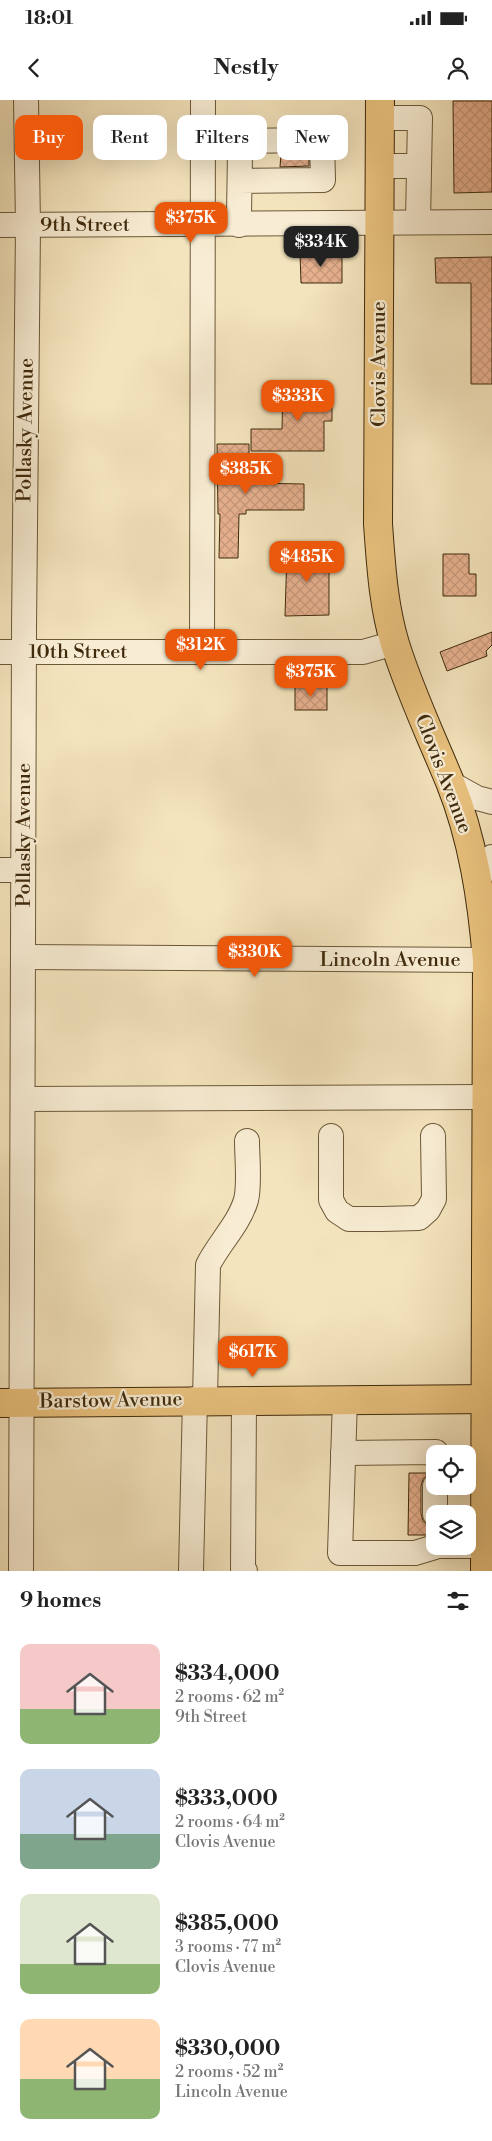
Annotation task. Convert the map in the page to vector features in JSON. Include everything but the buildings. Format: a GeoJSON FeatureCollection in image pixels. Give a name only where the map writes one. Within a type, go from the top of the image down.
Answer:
{"type":"FeatureCollection","features":[{"type":"Feature","properties":{"kind":"main road","name":"Clovis Avenue"},"geometry":{"type":"LineString","coordinates":[[380,109],[381,223],[378,524],[383,594],[395,643],[420,716],[450,783],[478,880],[487,960],[488,1398],[476,1474],[485,1558]]}},
{"type":"Feature","properties":{"kind":"main road","name":"Barstow Avenue"},"geometry":{"type":"LineString","coordinates":[[11,1403],[200,1399],[488,1398]]}},
{"type":"Feature","properties":{"kind":"street","name":"Pollasky Avenue"},"geometry":{"type":"LineString","coordinates":[[21,1571],[11,1403],[23,1099],[24,652],[28,225],[26,100]]}},
{"type":"Feature","properties":{"kind":"street"},"geometry":{"type":"LineString","coordinates":[[202,652],[203,100]]}},
{"type":"Feature","properties":{"kind":"street"},"geometry":{"type":"LineString","coordinates":[[380,109],[420,118],[418,222]]}},
{"type":"Feature","properties":{"kind":"street"},"geometry":{"type":"LineString","coordinates":[[380,166],[419,166]]}},
{"type":"Feature","properties":{"kind":"street"},"geometry":{"type":"LineString","coordinates":[[239,225],[240,181]]}},
{"type":"Feature","properties":{"kind":"street","name":"9th Street"},"geometry":{"type":"LineString","coordinates":[[0,225],[492,222]]}},
{"type":"Feature","properties":{"kind":"street","name":"10th Street"},"geometry":{"type":"LineString","coordinates":[[0,652],[364,652],[395,643]]}},
{"type":"Feature","properties":{"kind":"street"},"geometry":{"type":"LineString","coordinates":[[450,783],[477,798],[492,802]]}},
{"type":"Feature","properties":{"kind":"street"},"geometry":{"type":"LineString","coordinates":[[478,880],[492,857]]}},
{"type":"Feature","properties":{"kind":"street"},"geometry":{"type":"LineString","coordinates":[[0,870],[24,870]]}},
{"type":"Feature","properties":{"kind":"street","name":"Lincoln Avenue"},"geometry":{"type":"LineString","coordinates":[[23,957],[487,960]]}},
{"type":"Feature","properties":{"kind":"street"},"geometry":{"type":"LineString","coordinates":[[23,1099],[486,1097]]}},
{"type":"Feature","properties":{"kind":"street"},"geometry":{"type":"LineString","coordinates":[[331,1136],[331,1200],[338,1211],[349,1219],[419,1218],[428,1210],[434,1199],[433,1136]]}},
{"type":"Feature","properties":{"kind":"street"},"geometry":{"type":"LineString","coordinates":[[191,1571],[208,1265],[218,1245],[237,1221],[246,1199],[247,1141]]}},
{"type":"Feature","properties":{"kind":"street"},"geometry":{"type":"LineString","coordinates":[[244,1399],[243,1569],[245,1571]]}},
{"type":"Feature","properties":{"kind":"street"},"geometry":{"type":"LineString","coordinates":[[345,1399],[340,1553],[415,1553],[426,1550]]}},
{"type":"Feature","properties":{"kind":"street"},"geometry":{"type":"LineString","coordinates":[[343,1454],[426,1452]]}},
{"type":"Feature","properties":{"kind":"street"},"geometry":{"type":"LineString","coordinates":[[472,1555],[485,1558]]}}]}
